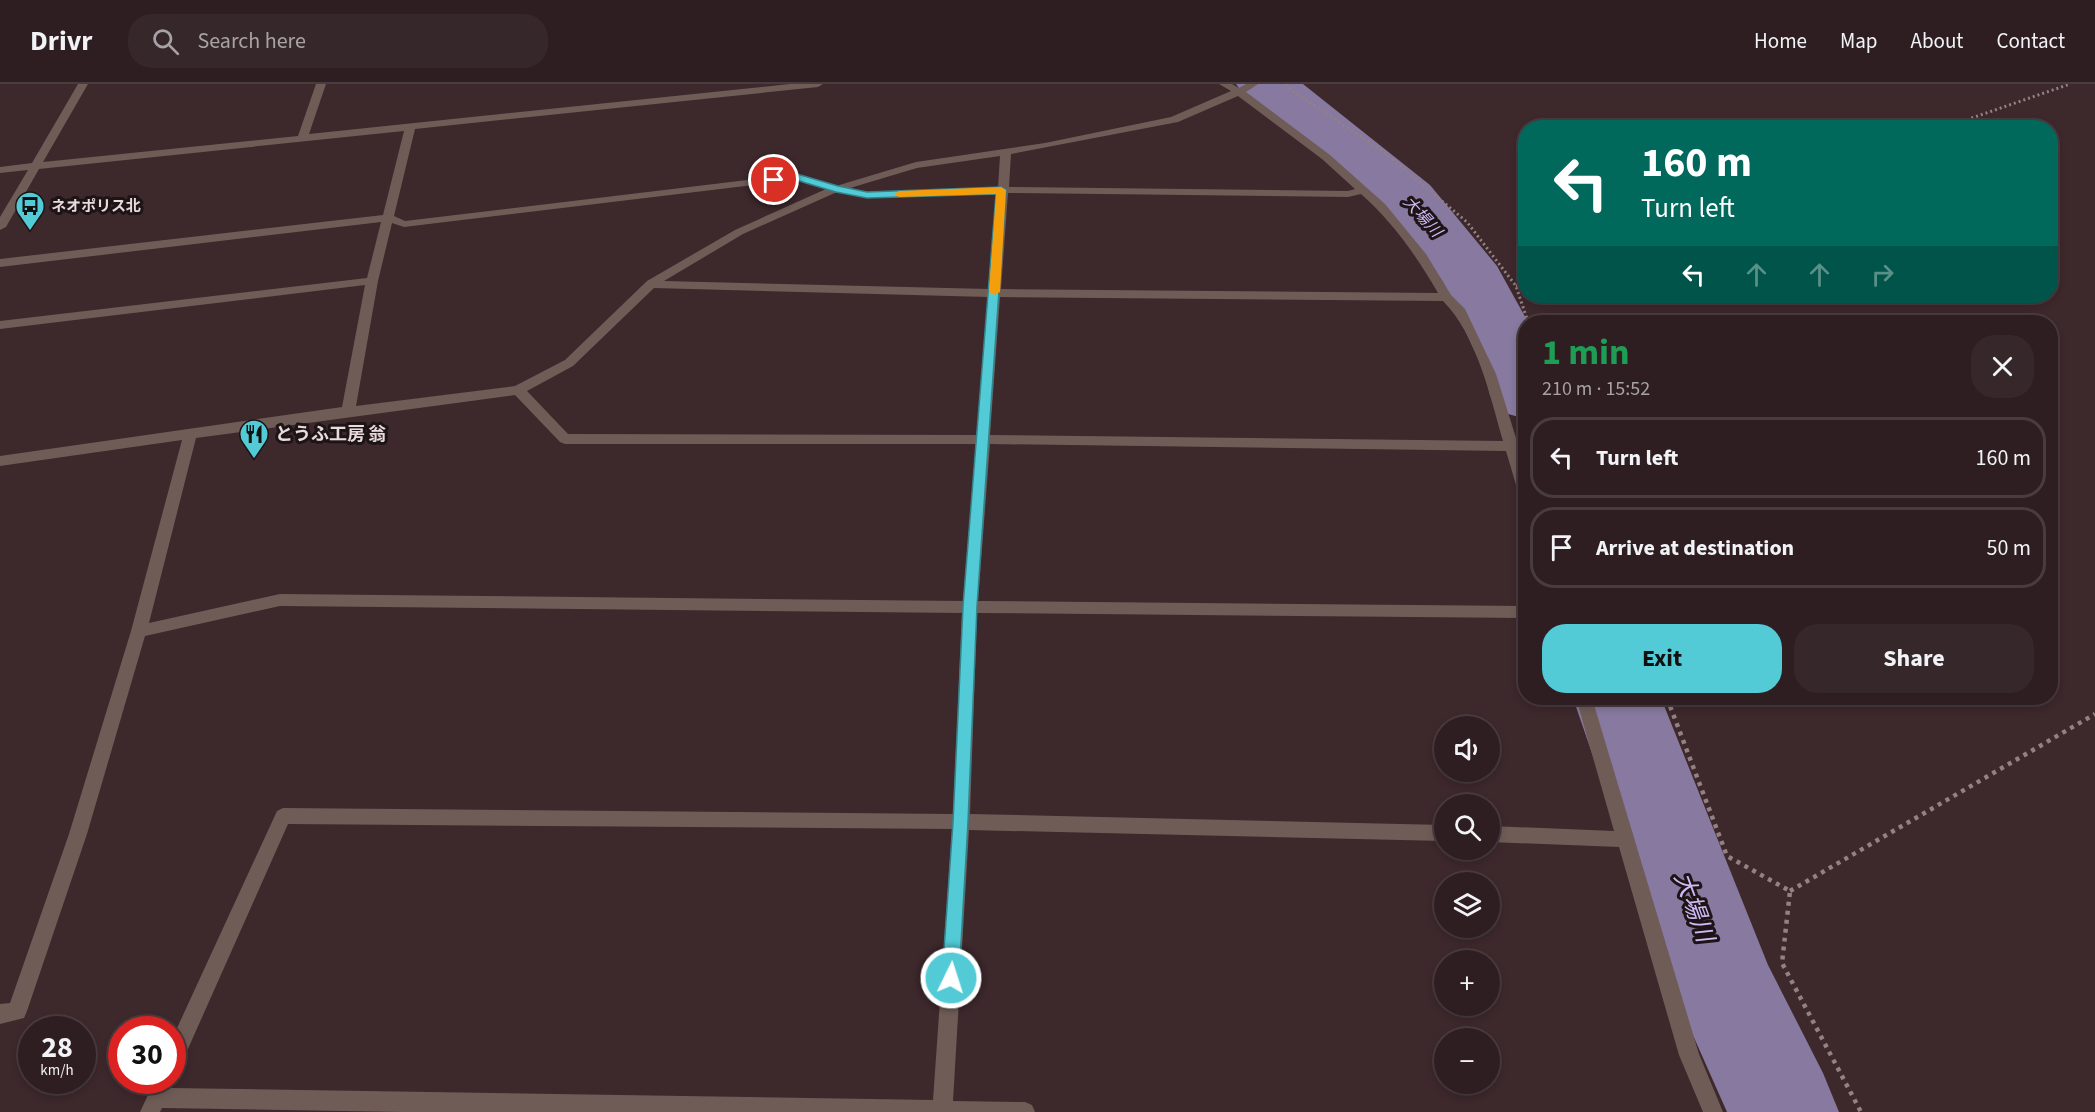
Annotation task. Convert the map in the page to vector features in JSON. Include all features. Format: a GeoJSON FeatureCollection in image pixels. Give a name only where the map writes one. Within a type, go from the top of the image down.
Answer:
{"type":"FeatureCollection","features":[{"type":"Feature","properties":{"kind":"street"},"geometry":{"type":"LineString","coordinates":[[0,226],[82,84]]}},
{"type":"Feature","properties":{"kind":"street"},"geometry":{"type":"LineString","coordinates":[[303,137],[321,84]]}},
{"type":"Feature","properties":{"kind":"street"},"geometry":{"type":"LineString","coordinates":[[0,170],[818,84]]}},
{"type":"Feature","properties":{"kind":"street"},"geometry":{"type":"LineString","coordinates":[[1224,84],[1238,91],[1326,157],[1381,206],[1422,256],[1446,297],[1461,312],[1490,374],[1518,469]]}},
{"type":"Feature","properties":{"kind":"street"},"geometry":{"type":"LineString","coordinates":[[0,461],[348,411],[518,390],[569,363],[651,284],[739,232],[836,189],[916,165],[1045,146],[1174,120],[1215,104],[1253,84]]}},
{"type":"Feature","properties":{"kind":"street"},"geometry":{"type":"LineString","coordinates":[[348,411],[372,281],[410,127]]}},
{"type":"Feature","properties":{"kind":"street"},"geometry":{"type":"LineString","coordinates":[[942,1112],[961,822],[970,606],[1001,190],[1006,152]]}},
{"type":"Feature","properties":{"kind":"street"},"geometry":{"type":"LineString","coordinates":[[0,264],[388,218],[404,224],[797,177],[836,189],[867,195],[1001,190],[1348,194],[1363,190]]}},
{"type":"Feature","properties":{"kind":"street"},"geometry":{"type":"LineString","coordinates":[[0,325],[372,281]]}},
{"type":"Feature","properties":{"kind":"street"},"geometry":{"type":"LineString","coordinates":[[651,284],[994,293],[1446,297]]}},
{"type":"Feature","properties":{"kind":"street"},"geometry":{"type":"LineString","coordinates":[[518,390],[565,440],[984,440],[1511,446]]}},
{"type":"Feature","properties":{"kind":"street"},"geometry":{"type":"LineString","coordinates":[[0,1014],[17,1011],[78,834],[139,632],[190,433]]}},
{"type":"Feature","properties":{"kind":"street"},"geometry":{"type":"LineString","coordinates":[[139,632],[280,600],[1518,612]]}},
{"type":"Feature","properties":{"kind":"street"},"geometry":{"type":"LineString","coordinates":[[1586,705],[1689,1055],[1713,1112]]}},
{"type":"Feature","properties":{"kind":"street"},"geometry":{"type":"LineString","coordinates":[[186,1031],[283,816],[961,822],[1434,833]]}},
{"type":"Feature","properties":{"kind":"street"},"geometry":{"type":"LineString","coordinates":[[1500,834],[1626,839]]}},
{"type":"Feature","properties":{"kind":"street"},"geometry":{"type":"LineString","coordinates":[[157,1097],[1025,1112]]}},
{"type":"Feature","properties":{"kind":"path"},"geometry":{"type":"LineString","coordinates":[[1286,84],[1294,92],[1381,150],[1467,222],[1516,286],[1518,292]]}},
{"type":"Feature","properties":{"kind":"path"},"geometry":{"type":"LineString","coordinates":[[1966,120],[2070,84]]}},
{"type":"Feature","properties":{"kind":"path"},"geometry":{"type":"LineString","coordinates":[[1670,705],[1726,856],[1790,891]]}},
{"type":"Feature","properties":{"kind":"path"},"geometry":{"type":"LineString","coordinates":[[1790,891],[2095,714]]}},
{"type":"Feature","properties":{"kind":"path"},"geometry":{"type":"LineString","coordinates":[[1790,891],[1782,963],[1861,1112]]}},
{"type":"Feature","properties":{"kind":"waterway","name":"大場川"},"geometry":{"type":"LineString","coordinates":[[1263,84],[1283,95],[1409,198],[1474,280],[1518,370]]}},
{"type":"Feature","properties":{"kind":"waterway","name":"大場川"},"geometry":{"type":"LineString","coordinates":[[1620,705],[1728,997],[1784,1112]]}},
{"type":"Feature","properties":{"kind":"slow traffic"},"geometry":{"type":"LineString","coordinates":[[899,194],[1001,190],[994,292]]}},
{"type":"Feature","properties":{"kind":"place","name":"ネオポリス北"},"geometry":{"type":"Point","coordinates":[30,232]}},
{"type":"Feature","properties":{"kind":"place","name":"とうふ工房 翁"},"geometry":{"type":"Point","coordinates":[254,460]}},
{"type":"Feature","properties":{"kind":"route"},"geometry":{"type":"LineString","coordinates":[[774,180],[797,177],[836,189],[867,195],[1001,190],[970,606],[961,822],[951,978]]}}]}
